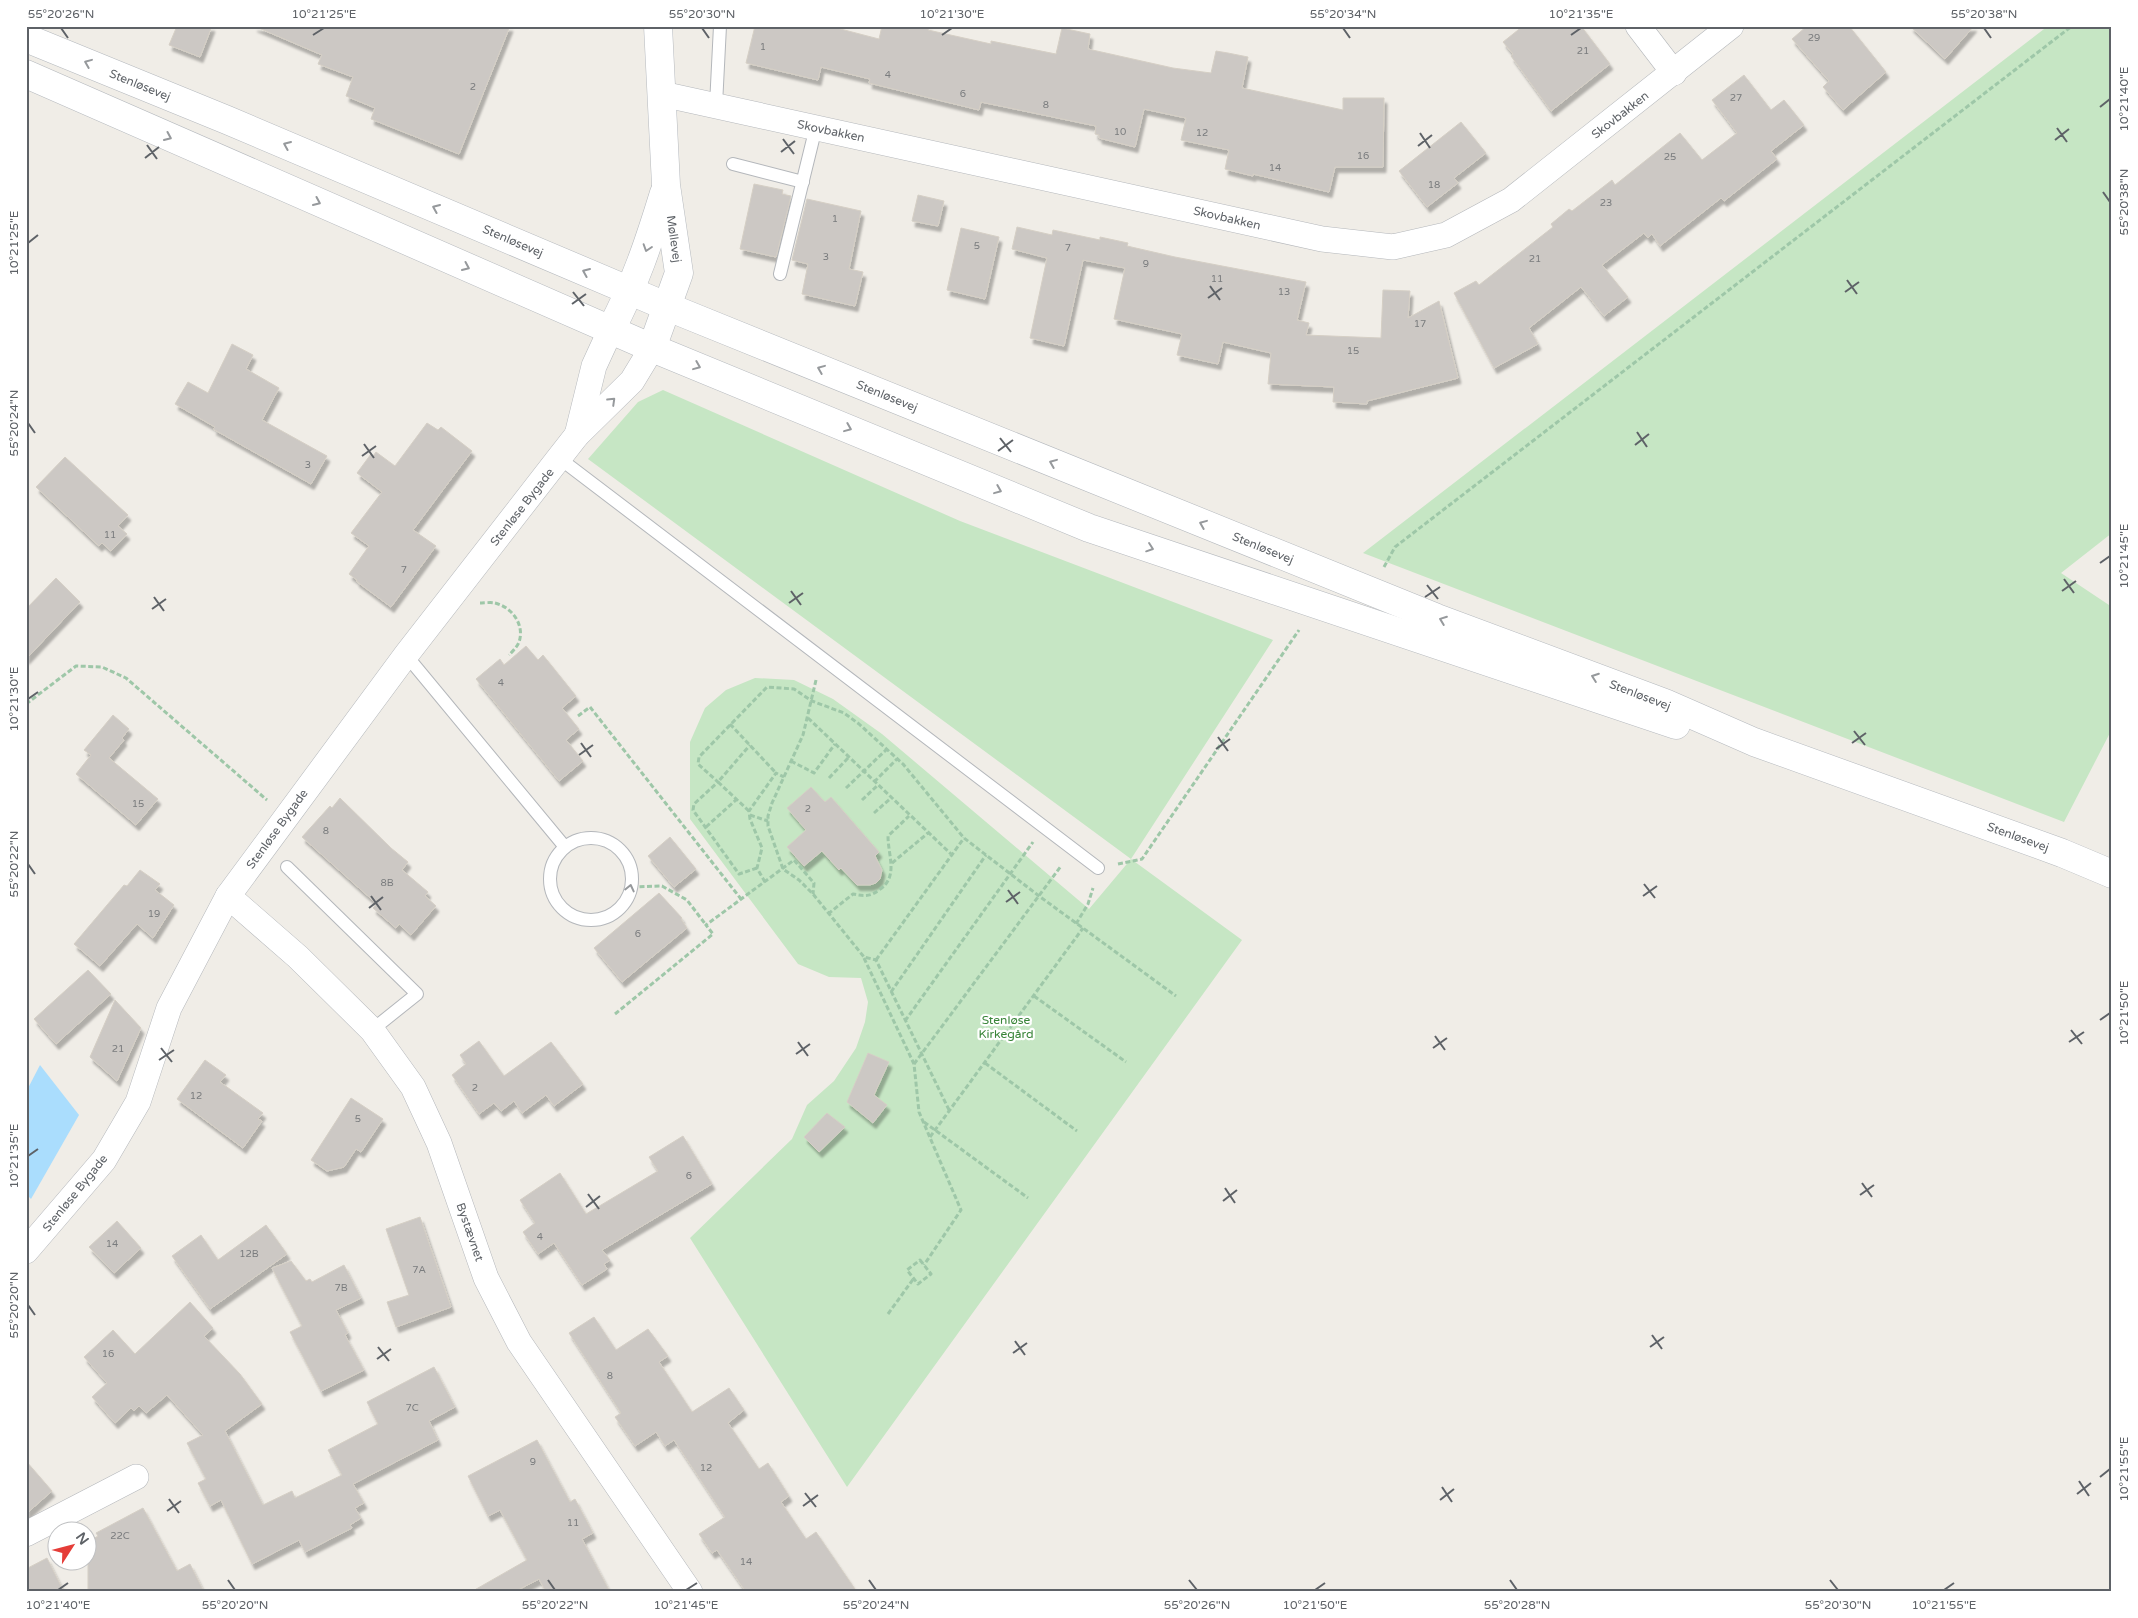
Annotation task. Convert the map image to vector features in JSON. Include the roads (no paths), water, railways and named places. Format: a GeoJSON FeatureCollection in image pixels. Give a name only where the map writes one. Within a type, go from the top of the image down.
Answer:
{"type":"FeatureCollection","features":[{"type":"Feature","properties":{"kind":"street","name":"Møllevej"},"geometry":{"type":"LineString","coordinates":[[652,348],[668,308],[679,273],[666,184],[658,26]]}},
{"type":"Feature","properties":{"kind":"street"},"geometry":{"type":"LineString","coordinates":[[1638,26],[1674,73]]}},
{"type":"Feature","properties":{"kind":"street","name":"Skovbakken"},"geometry":{"type":"LineString","coordinates":[[662,94],[1322,239],[1393,247],[1446,235],[1511,200],[1674,73],[1731,26]]}},
{"type":"Feature","properties":{"kind":"street","name":"Stenløsevej"},"geometry":{"type":"LineString","coordinates":[[26,38],[245,128],[668,308],[1437,618],[1665,703],[1754,742],[2062,853],[2112,874]]}},
{"type":"Feature","properties":{"kind":"street","name":"Stenløsevej"},"geometry":{"type":"LineString","coordinates":[[26,74],[652,348],[1089,528],[1665,723],[1754,742]]}},
{"type":"Feature","properties":{"kind":"street","name":"Møllevej"},"geometry":{"type":"LineString","coordinates":[[611,329],[631,291],[648,248],[666,184]]}},
{"type":"Feature","properties":{"kind":"street","name":"Stenløse Bygade"},"geometry":{"type":"LineString","coordinates":[[577,435],[594,366],[611,329]]}},
{"type":"Feature","properties":{"kind":"street","name":"Stenløse Bygade"},"geometry":{"type":"LineString","coordinates":[[26,1251],[104,1160],[134,1108],[169,1008],[228,896],[406,655],[577,435],[632,381],[652,348]]}},
{"type":"Feature","properties":{"kind":"street","name":"Bystævnet"},"geometry":{"type":"LineString","coordinates":[[228,896],[298,958],[372,1030],[413,1087],[439,1143],[486,1278],[519,1342],[690,1592]]}},
{"type":"Feature","properties":{"kind":"street"},"geometry":{"type":"LineString","coordinates":[[26,1534],[136,1477]]}},
{"type":"Feature","properties":{"kind":"lane"},"geometry":{"type":"LineString","coordinates":[[716,105],[720,26]]}},
{"type":"Feature","properties":{"kind":"lane"},"geometry":{"type":"LineString","coordinates":[[780,274],[816,127]]}},
{"type":"Feature","properties":{"kind":"lane"},"geometry":{"type":"LineString","coordinates":[[733,164],[803,182]]}},
{"type":"Feature","properties":{"kind":"lane"},"geometry":{"type":"LineString","coordinates":[[559,458],[1098,868]]}},
{"type":"Feature","properties":{"kind":"lane"},"geometry":{"type":"LineString","coordinates":[[406,655],[565,847]]}},
{"type":"Feature","properties":{"kind":"lane"},"geometry":{"type":"LineString","coordinates":[[597,838],[612,844],[625,855],[632,870],[632,887],[626,902],[615,913],[600,919],[585,920],[570,914],[558,904],[551,890],[550,874],[555,858],[565,847],[580,839],[597,838]]}},
{"type":"Feature","properties":{"kind":"lane"},"geometry":{"type":"LineString","coordinates":[[288,867],[417,994],[372,1030]]}},
{"type":"Feature","properties":{"kind":"water"},"geometry":{"type":"Polygon","coordinates":[[[40,1065],[79,1115],[31,1199],[26,1194],[26,1092],[40,1065]]]}},
{"type":"Feature","properties":{"kind":"park label","name":"Stenløse Kirkegård"},"geometry":{"type":"Point","coordinates":[1006,1027]}}]}
